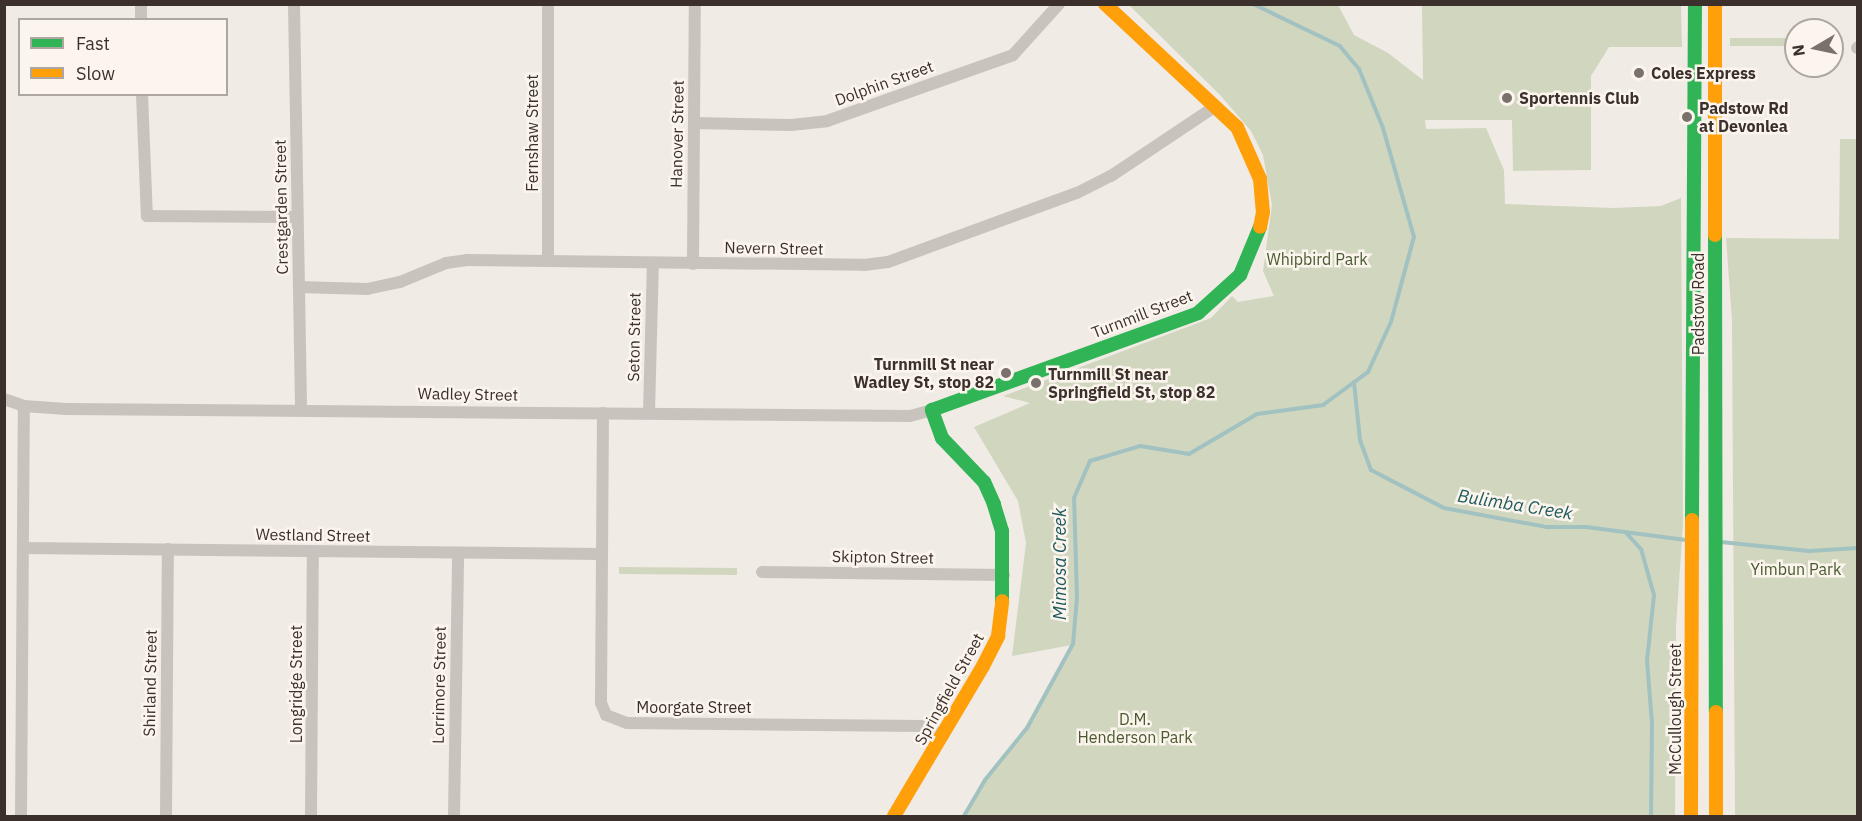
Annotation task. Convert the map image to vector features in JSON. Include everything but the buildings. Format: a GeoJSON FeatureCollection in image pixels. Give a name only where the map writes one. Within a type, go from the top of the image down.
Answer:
{"type":"FeatureCollection","features":[{"type":"Feature","properties":{"kind":"main road","name":"Turnmill Street"},"geometry":{"type":"LineString","coordinates":[[932,410],[1198,313],[1224,293],[1250,259],[1263,212],[1260,179],[1251,154],[1237,127],[1105,4]]}},
{"type":"Feature","properties":{"kind":"main road","name":"Padstow Road"},"geometry":{"type":"LineString","coordinates":[[1691,602],[1695,4]]}},
{"type":"Feature","properties":{"kind":"main road","name":"Padstow Road"},"geometry":{"type":"LineString","coordinates":[[1715,4],[1716,816]]}},
{"type":"Feature","properties":{"kind":"main road","name":"Springfield Street"},"geometry":{"type":"LineString","coordinates":[[894,816],[998,636],[1004,575],[1002,531],[994,504],[984,482],[942,438],[932,410]]}},
{"type":"Feature","properties":{"kind":"main road","name":"McCullough Street"},"geometry":{"type":"LineString","coordinates":[[1691,602],[1691,816]]}},
{"type":"Feature","properties":{"kind":"street","name":"Crestgarden Street"},"geometry":{"type":"LineString","coordinates":[[294,4],[301,409]]}},
{"type":"Feature","properties":{"kind":"street","name":"Fernshaw Street"},"geometry":{"type":"LineString","coordinates":[[548,4],[548,261]]}},
{"type":"Feature","properties":{"kind":"street","name":"Hanover Street"},"geometry":{"type":"LineString","coordinates":[[693,264],[695,4]]}},
{"type":"Feature","properties":{"kind":"street","name":"Dolphin Street"},"geometry":{"type":"LineString","coordinates":[[694,123],[791,125],[827,121],[1013,55],[1059,4]]}},
{"type":"Feature","properties":{"kind":"street"},"geometry":{"type":"LineString","coordinates":[[142,96],[147,216],[297,218]]}},
{"type":"Feature","properties":{"kind":"street","name":"Nevern Street"},"geometry":{"type":"LineString","coordinates":[[299,287],[367,289],[400,282],[446,263],[548,261],[864,266],[888,262],[1077,193],[1111,176],[1216,106]]}},
{"type":"Feature","properties":{"kind":"street","name":"Seton Street"},"geometry":{"type":"LineString","coordinates":[[649,412],[653,264]]}},
{"type":"Feature","properties":{"kind":"street","name":"Wadley Street"},"geometry":{"type":"LineString","coordinates":[[4,399],[24,406],[910,416],[932,410]]}},
{"type":"Feature","properties":{"kind":"street"},"geometry":{"type":"LineString","coordinates":[[21,816],[24,406]]}},
{"type":"Feature","properties":{"kind":"street","name":"Moorgate Street"},"geometry":{"type":"LineString","coordinates":[[603,412],[601,703],[606,715],[615,721],[921,726],[942,735]]}},
{"type":"Feature","properties":{"kind":"street","name":"Westland Street"},"geometry":{"type":"LineString","coordinates":[[24,548],[601,554]]}},
{"type":"Feature","properties":{"kind":"street","name":"Shirland Street"},"geometry":{"type":"LineString","coordinates":[[165,816],[168,549]]}},
{"type":"Feature","properties":{"kind":"street","name":"Longridge Street"},"geometry":{"type":"LineString","coordinates":[[311,816],[313,552]]}},
{"type":"Feature","properties":{"kind":"street","name":"Lorrimore Street"},"geometry":{"type":"LineString","coordinates":[[454,816],[458,553]]}},
{"type":"Feature","properties":{"kind":"street","name":"Skipton Street"},"geometry":{"type":"LineString","coordinates":[[762,572],[1004,575]]}},
{"type":"Feature","properties":{"kind":"green space"},"geometry":{"type":"Polygon","coordinates":[[[1129,5],[1338,5],[1354,35],[1388,53],[1423,80],[1422,5],[1681,5],[1682,47],[1609,47],[1591,76],[1591,170],[1513,171],[1512,120],[1425,120],[1426,129],[1486,128],[1504,170],[1505,204],[1613,208],[1661,206],[1681,198],[1683,524],[1676,627],[1675,816],[964,816],[985,780],[1027,728],[1072,645],[1012,656],[1026,543],[1018,501],[974,427],[1030,403],[1003,396],[1211,318],[1232,296],[1238,302],[1274,296],[1263,271],[1272,205],[1263,155],[1251,131],[1221,96],[1129,5]]]}},
{"type":"Feature","properties":{"kind":"green space"},"geometry":{"type":"Polygon","coordinates":[[[1730,38],[1784,38],[1784,46],[1730,46],[1730,38]]]}},
{"type":"Feature","properties":{"kind":"green space","name":"Yimbun Park"},"geometry":{"type":"Polygon","coordinates":[[[1840,139],[1858,139],[1857,816],[1735,816],[1732,321],[1726,238],[1839,239],[1840,139]]]}},
{"type":"Feature","properties":{"kind":"green space"},"geometry":{"type":"Polygon","coordinates":[[[619,567],[737,568],[737,575],[619,574],[619,567]]]}},
{"type":"Feature","properties":{"kind":"waterway","name":"Mimosa Creek"},"geometry":{"type":"LineString","coordinates":[[964,816],[985,780],[1027,728],[1073,644],[1077,597],[1074,498],[1090,461],[1140,446],[1189,454],[1257,414],[1323,405],[1368,372],[1391,322],[1414,237],[1383,128],[1359,69],[1340,46],[1253,4]]}},
{"type":"Feature","properties":{"kind":"waterway","name":"Bulimba Creek"},"geometry":{"type":"LineString","coordinates":[[1354,382],[1360,440],[1371,470],[1444,508],[1547,527],[1586,527],[1686,540]]}},
{"type":"Feature","properties":{"kind":"waterway"},"geometry":{"type":"LineString","coordinates":[[1627,534],[1641,549],[1654,595],[1647,660],[1652,723],[1651,816]]}},
{"type":"Feature","properties":{"kind":"waterway","name":"Bulimba Creek"},"geometry":{"type":"LineString","coordinates":[[1721,542],[1809,551],[1858,548]]}},
{"type":"Feature","properties":{"kind":"traffic: fast"},"geometry":{"type":"LineString","coordinates":[[1692,520],[1695,4]]}},
{"type":"Feature","properties":{"kind":"traffic: fast"},"geometry":{"type":"LineString","coordinates":[[1002,601],[1002,531],[994,504],[984,482],[942,438],[932,410],[1198,313],[1240,275],[1260,227]]}},
{"type":"Feature","properties":{"kind":"traffic: fast"},"geometry":{"type":"LineString","coordinates":[[1715,235],[1716,712]]}},
{"type":"Feature","properties":{"kind":"traffic: slow"},"geometry":{"type":"LineString","coordinates":[[1105,4],[1237,127],[1260,179],[1263,212],[1260,227]]}},
{"type":"Feature","properties":{"kind":"traffic: slow"},"geometry":{"type":"LineString","coordinates":[[1715,4],[1715,235]]}},
{"type":"Feature","properties":{"kind":"traffic: slow"},"geometry":{"type":"LineString","coordinates":[[1691,816],[1692,520]]}},
{"type":"Feature","properties":{"kind":"traffic: slow"},"geometry":{"type":"LineString","coordinates":[[894,816],[983,666],[998,636],[1002,601]]}},
{"type":"Feature","properties":{"kind":"traffic: slow"},"geometry":{"type":"LineString","coordinates":[[1716,712],[1716,816]]}},
{"type":"Feature","properties":{"kind":"place","name":"Coles Express"},"geometry":{"type":"Point","coordinates":[1639,73]}},
{"type":"Feature","properties":{"kind":"place","name":"Sportennis Club"},"geometry":{"type":"Point","coordinates":[1507,98]}},
{"type":"Feature","properties":{"kind":"place","name":"Padstow Rd at Devonlea"},"geometry":{"type":"Point","coordinates":[1687,117]}},
{"type":"Feature","properties":{"kind":"place","name":"Turnmill St near Wadley St, stop 82"},"geometry":{"type":"Point","coordinates":[1006,373]}},
{"type":"Feature","properties":{"kind":"place","name":"Turnmill St near Springfield St, stop 82"},"geometry":{"type":"Point","coordinates":[1036,383]}},
{"type":"Feature","properties":{"kind":"park label","name":"Whipbird Park"},"geometry":{"type":"Point","coordinates":[1317,259]}},
{"type":"Feature","properties":{"kind":"park label","name":"D.M. Henderson Park"},"geometry":{"type":"Point","coordinates":[1135,728]}}]}
